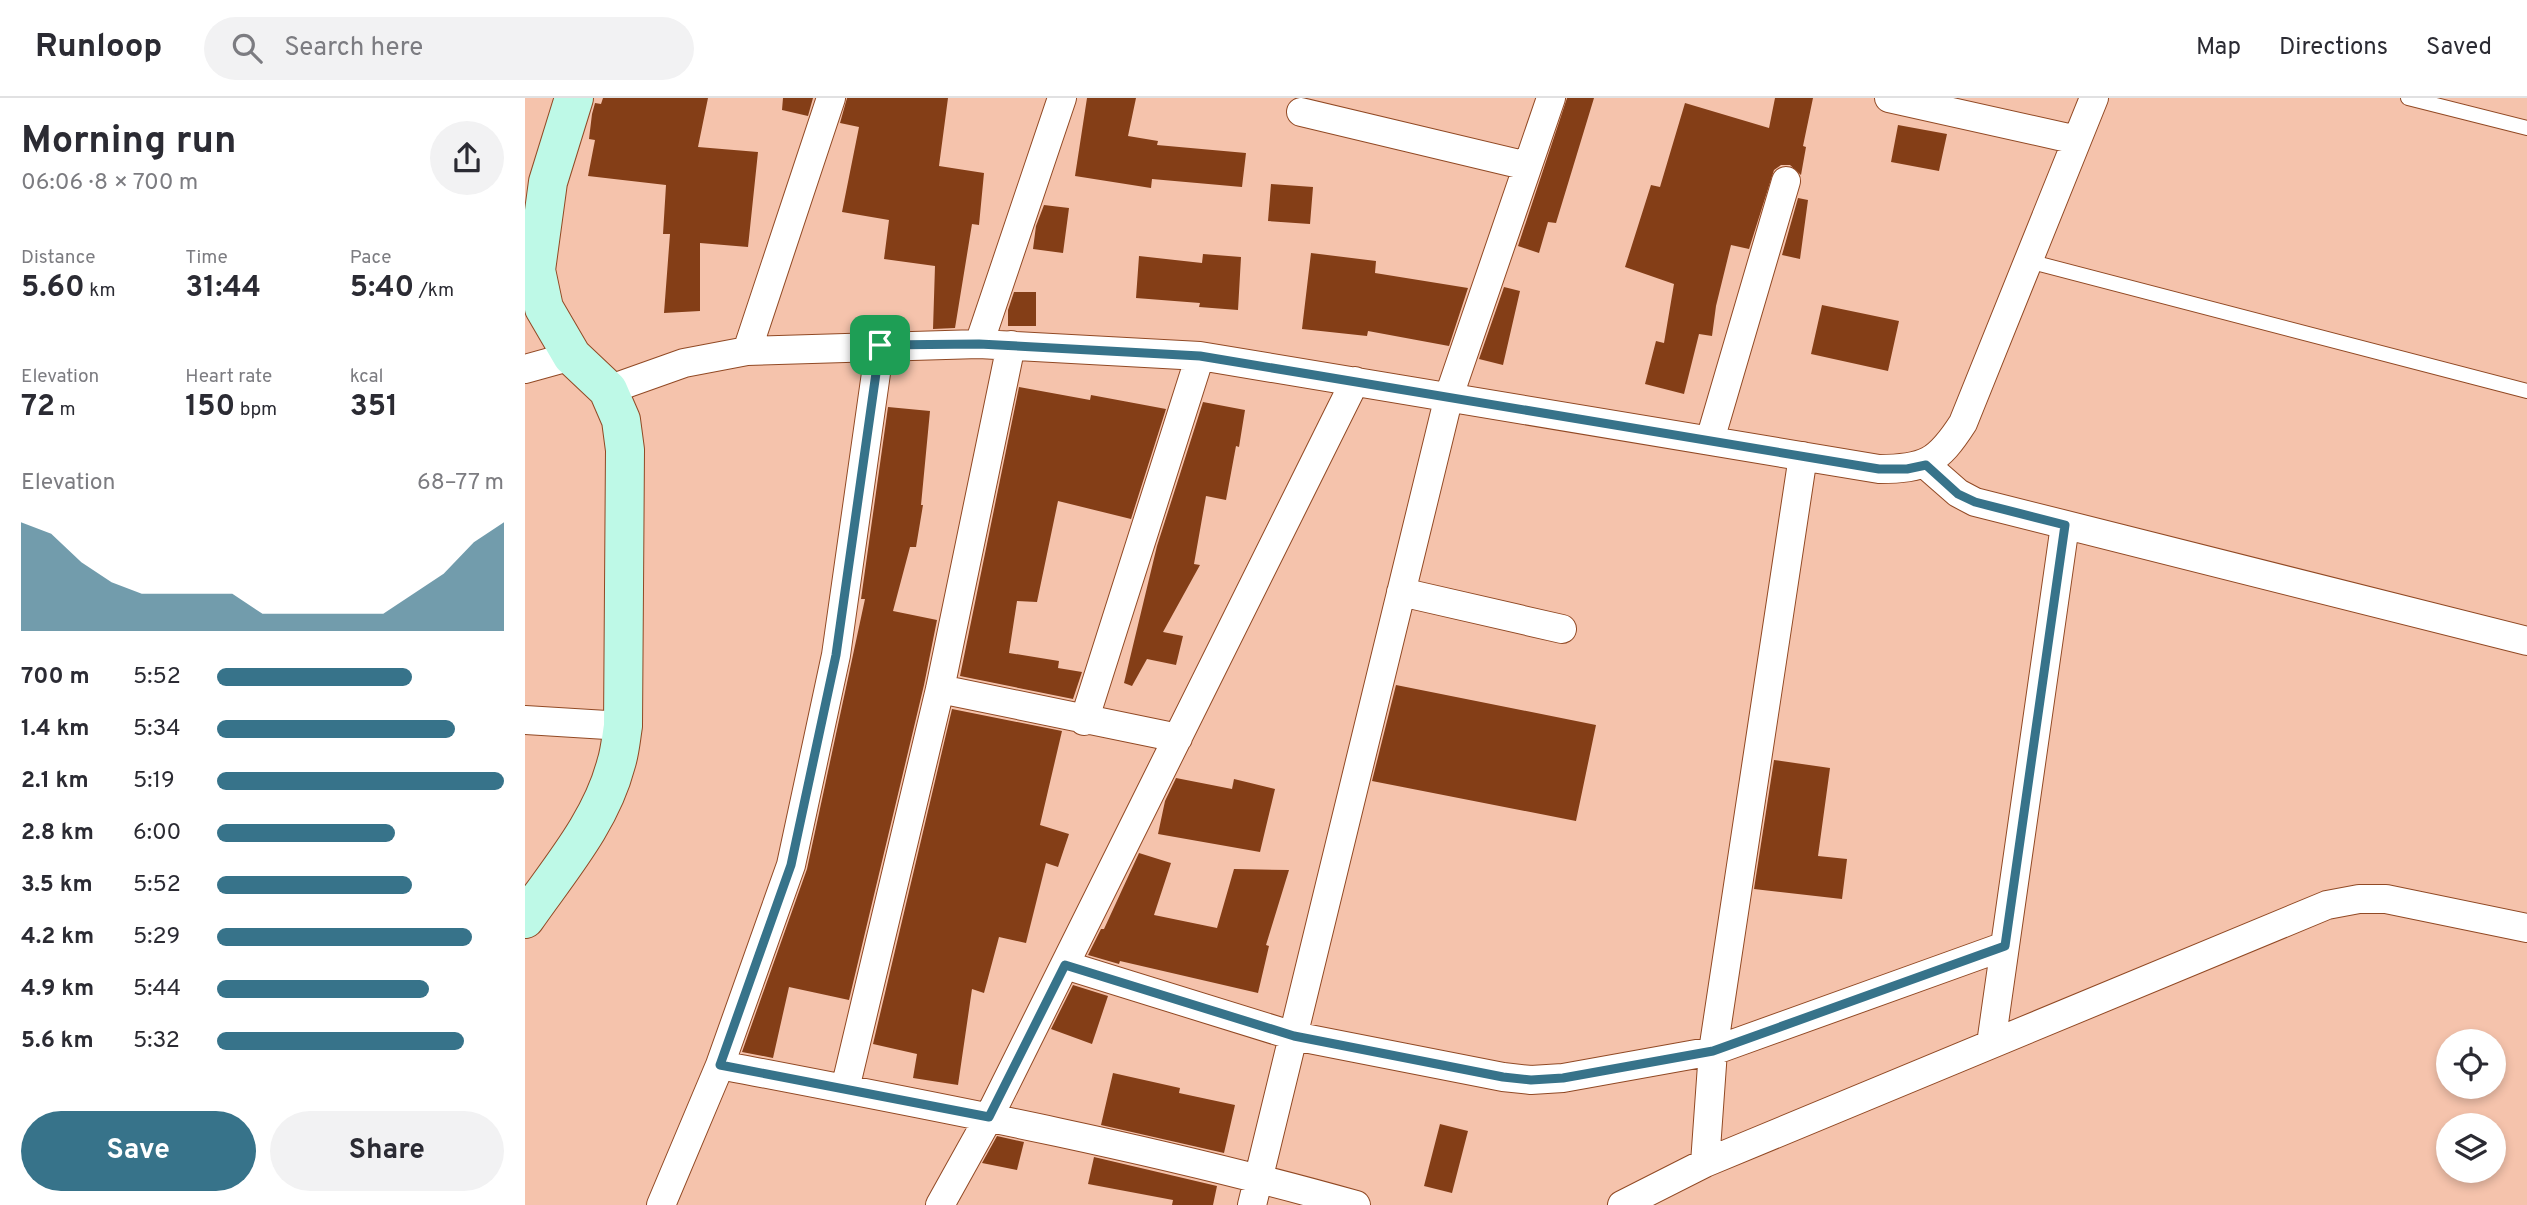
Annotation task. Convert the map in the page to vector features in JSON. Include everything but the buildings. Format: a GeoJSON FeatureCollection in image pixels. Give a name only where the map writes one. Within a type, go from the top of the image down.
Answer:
{"type":"FeatureCollection","features":[{"type":"Feature","properties":{"kind":"main road"},"geometry":{"type":"LineString","coordinates":[[525,919],[576,847],[600,807],[617,764],[623,726],[625,450],[621,420],[608,390],[572,356],[544,308],[536,270],[548,182],[574,98]]}},
{"type":"Feature","properties":{"kind":"street"},"geometry":{"type":"LineString","coordinates":[[747,351],[831,98]]}},
{"type":"Feature","properties":{"kind":"street"},"geometry":{"type":"LineString","coordinates":[[979,344],[1062,98]]}},
{"type":"Feature","properties":{"kind":"street"},"geometry":{"type":"LineString","coordinates":[[1252,1205],[1449,396],[1551,98]]}},
{"type":"Feature","properties":{"kind":"street"},"geometry":{"type":"LineString","coordinates":[[1889,98],[2077,140]]}},
{"type":"Feature","properties":{"kind":"street"},"geometry":{"type":"LineString","coordinates":[[608,390],[684,363],[747,351],[979,344],[1200,356],[1879,469],[1907,469],[1926,465],[1947,449],[1963,423],[2094,98]]}},
{"type":"Feature","properties":{"kind":"street"},"geometry":{"type":"LineString","coordinates":[[1301,112],[1527,166]]}},
{"type":"Feature","properties":{"kind":"street"},"geometry":{"type":"LineString","coordinates":[[1710,440],[1786,181]]}},
{"type":"Feature","properties":{"kind":"street"},"geometry":{"type":"LineString","coordinates":[[661,1205],[720,1065],[791,865],[836,655],[880,345]]}},
{"type":"Feature","properties":{"kind":"street"},"geometry":{"type":"LineString","coordinates":[[845,1089],[940,689],[1011,345]]}},
{"type":"Feature","properties":{"kind":"street"},"geometry":{"type":"LineString","coordinates":[[525,369],[572,356]]}},
{"type":"Feature","properties":{"kind":"street"},"geometry":{"type":"LineString","coordinates":[[1084,720],[1200,356]]}},
{"type":"Feature","properties":{"kind":"street"},"geometry":{"type":"LineString","coordinates":[[940,1205],[989,1117],[1355,381]]}},
{"type":"Feature","properties":{"kind":"street"},"geometry":{"type":"LineString","coordinates":[[1705,1163],[1713,1051],[1803,456]]}},
{"type":"Feature","properties":{"kind":"street"},"geometry":{"type":"LineString","coordinates":[[1926,465],[1958,494],[1975,502],[2527,641]]}},
{"type":"Feature","properties":{"kind":"street"},"geometry":{"type":"LineString","coordinates":[[1991,1044],[2065,525]]}},
{"type":"Feature","properties":{"kind":"street"},"geometry":{"type":"LineString","coordinates":[[1401,592],[1562,629]]}},
{"type":"Feature","properties":{"kind":"street"},"geometry":{"type":"LineString","coordinates":[[940,689],[1178,738]]}},
{"type":"Feature","properties":{"kind":"street"},"geometry":{"type":"LineString","coordinates":[[525,720],[623,726]]}},
{"type":"Feature","properties":{"kind":"street"},"geometry":{"type":"LineString","coordinates":[[1622,1205],[1705,1163],[2327,905],[2359,899],[2386,899],[2527,928]]}},
{"type":"Feature","properties":{"kind":"street"},"geometry":{"type":"LineString","coordinates":[[1065,965],[1294,1036],[1503,1077],[1531,1080],[1563,1078],[1713,1051],[2005,946]]}},
{"type":"Feature","properties":{"kind":"street"},"geometry":{"type":"LineString","coordinates":[[720,1065],[989,1117],[1259,1178],[1356,1205]]}},
{"type":"Feature","properties":{"kind":"lane"},"geometry":{"type":"LineString","coordinates":[[2408,98],[2527,128]]}},
{"type":"Feature","properties":{"kind":"lane"},"geometry":{"type":"LineString","coordinates":[[2028,261],[2527,391]]}},
{"type":"Feature","properties":{"kind":"route"},"geometry":{"type":"LineString","coordinates":[[979,344],[1200,356],[1879,469],[1907,469],[1926,465],[1958,494],[1975,502],[2065,525],[2005,946],[1713,1051],[1563,1078],[1531,1080],[1503,1077],[1294,1036],[1065,965],[989,1117],[720,1065],[791,865],[836,655],[880,345],[979,344]]}}]}
